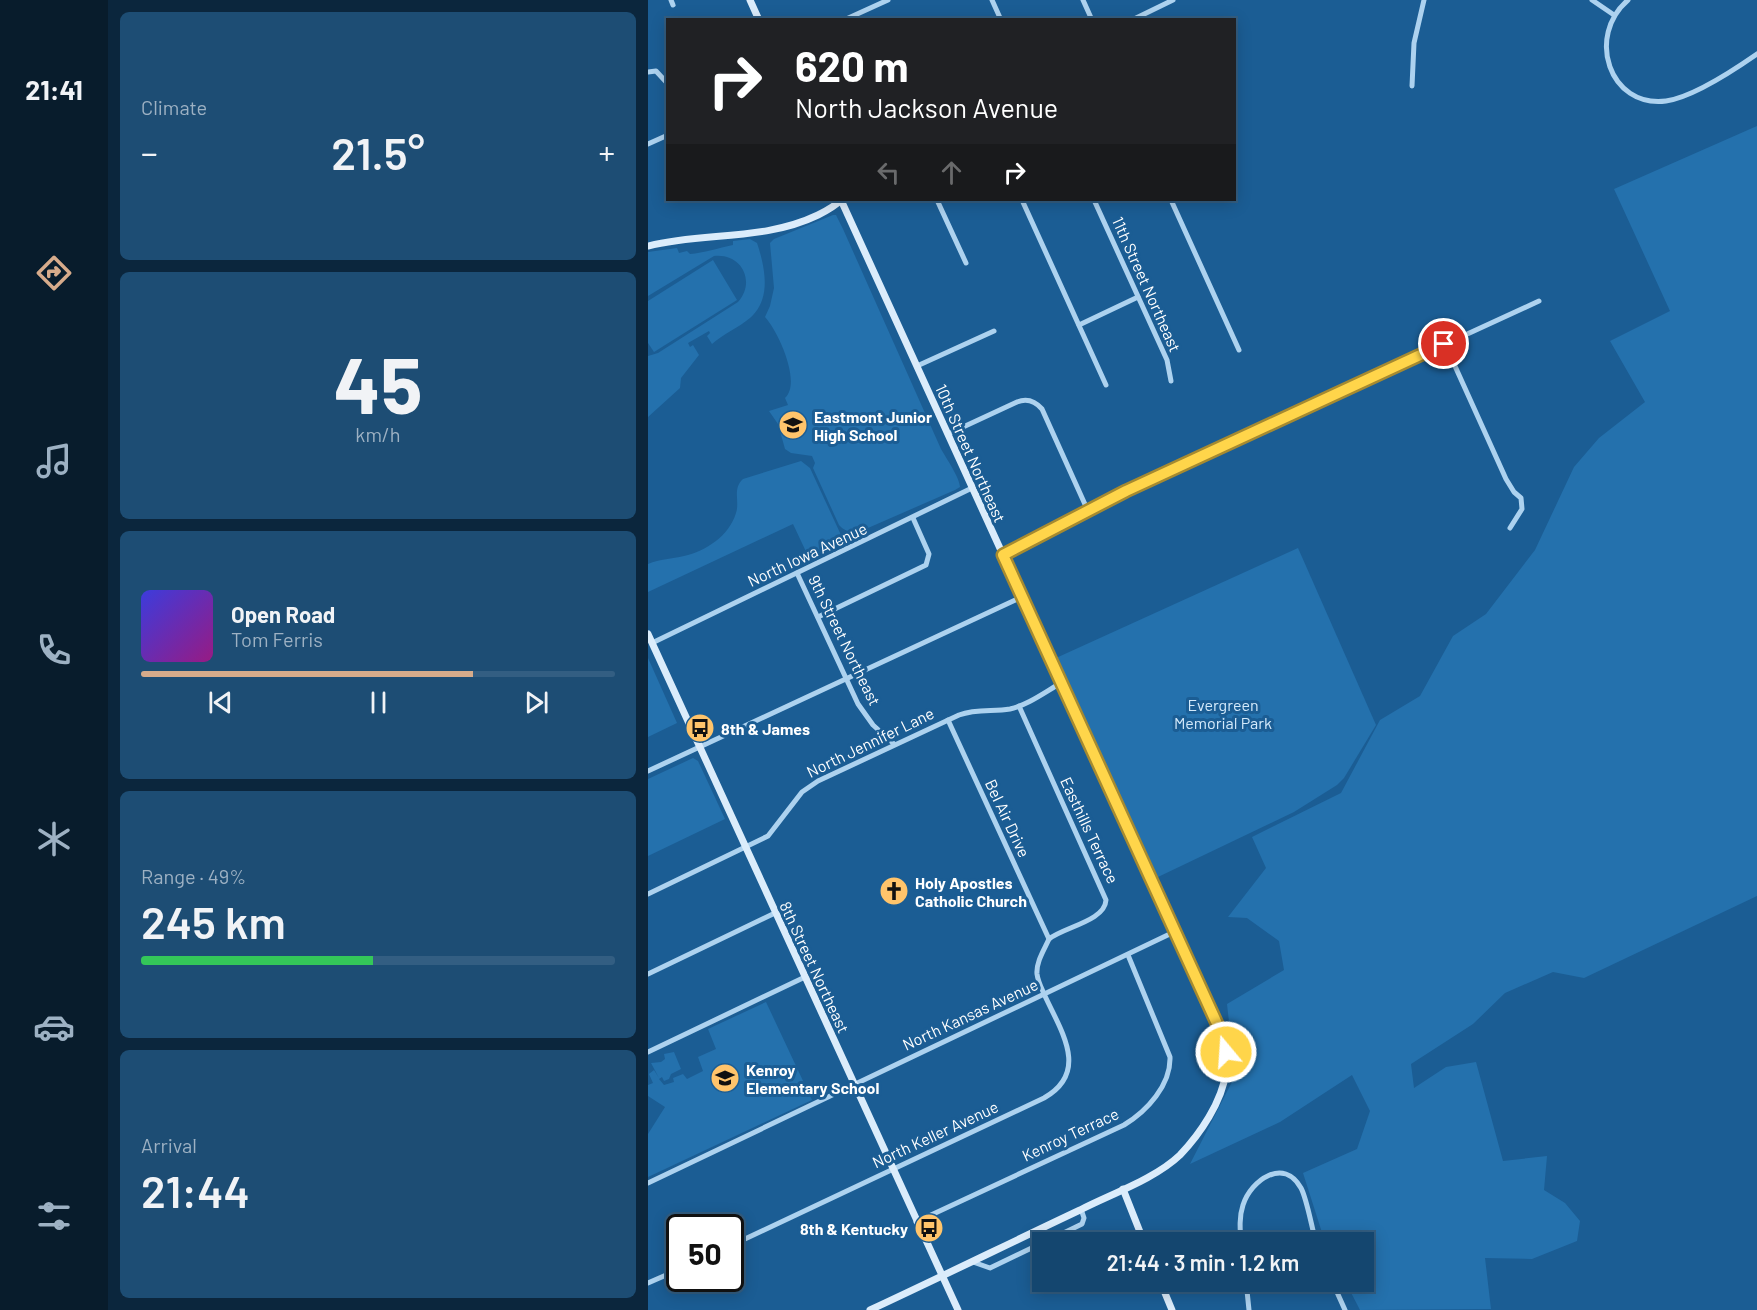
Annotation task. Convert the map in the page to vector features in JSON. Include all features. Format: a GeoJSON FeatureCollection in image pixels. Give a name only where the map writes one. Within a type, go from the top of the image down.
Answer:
{"type":"FeatureCollection","features":[{"type":"Feature","properties":{"kind":"main road"},"geometry":{"type":"LineString","coordinates":[[750,0],[758,18]]}},
{"type":"Feature","properties":{"kind":"main road"},"geometry":{"type":"LineString","coordinates":[[648,246],[781,230],[804,222],[834,207],[841,201]]}},
{"type":"Feature","properties":{"kind":"main road","name":"10th Street Northeast"},"geometry":{"type":"LineString","coordinates":[[842,201],[1226,1047],[1226,1074],[1209,1115],[1179,1156],[1159,1170],[1123,1189],[875,1309]]}},
{"type":"Feature","properties":{"kind":"main road","name":"8th Street Northeast"},"geometry":{"type":"LineString","coordinates":[[648,634],[958,1310]]}},
{"type":"Feature","properties":{"kind":"main road"},"geometry":{"type":"LineString","coordinates":[[1123,1189],[1140,1232]]}},
{"type":"Feature","properties":{"kind":"main road"},"geometry":{"type":"LineString","coordinates":[[1165,1292],[1172,1310]]}},
{"type":"Feature","properties":{"kind":"street"},"geometry":{"type":"LineString","coordinates":[[848,18],[888,0]]}},
{"type":"Feature","properties":{"kind":"street"},"geometry":{"type":"LineString","coordinates":[[992,0],[1000,18]]}},
{"type":"Feature","properties":{"kind":"street"},"geometry":{"type":"LineString","coordinates":[[1083,0],[1091,18]]}},
{"type":"Feature","properties":{"kind":"street"},"geometry":{"type":"LineString","coordinates":[[1136,18],[1173,0]]}},
{"type":"Feature","properties":{"kind":"street"},"geometry":{"type":"LineString","coordinates":[[1412,86],[1414,43],[1424,0]]}},
{"type":"Feature","properties":{"kind":"street"},"geometry":{"type":"LineString","coordinates":[[1592,0],[1614,15]]}},
{"type":"Feature","properties":{"kind":"street"},"geometry":{"type":"LineString","coordinates":[[1628,0],[1614,15],[1606,33],[1606,51],[1609,64],[1621,84],[1644,98],[1665,101],[1681,96],[1722,77],[1757,54]]}},
{"type":"Feature","properties":{"kind":"street"},"geometry":{"type":"LineString","coordinates":[[648,72],[656,71],[666,82]]}},
{"type":"Feature","properties":{"kind":"street"},"geometry":{"type":"LineString","coordinates":[[649,142],[666,136]]}},
{"type":"Feature","properties":{"kind":"street"},"geometry":{"type":"LineString","coordinates":[[937,201],[966,263]]}},
{"type":"Feature","properties":{"kind":"street"},"geometry":{"type":"LineString","coordinates":[[1022,201],[1106,385]]}},
{"type":"Feature","properties":{"kind":"street","name":"11th Street Northeast"},"geometry":{"type":"LineString","coordinates":[[1094,201],[1167,360],[1171,381]]}},
{"type":"Feature","properties":{"kind":"street"},"geometry":{"type":"LineString","coordinates":[[1171,201],[1239,350]]}},
{"type":"Feature","properties":{"kind":"street"},"geometry":{"type":"LineString","coordinates":[[1079,325],[1138,297]]}},
{"type":"Feature","properties":{"kind":"street"},"geometry":{"type":"LineString","coordinates":[[1003,555],[1126,491],[1539,301]]}},
{"type":"Feature","properties":{"kind":"street"},"geometry":{"type":"LineString","coordinates":[[917,366],[994,331]]}},
{"type":"Feature","properties":{"kind":"street"},"geometry":{"type":"LineString","coordinates":[[1444,344],[1506,479],[1521,498],[1522,509],[1510,528]]}},
{"type":"Feature","properties":{"kind":"street"},"geometry":{"type":"LineString","coordinates":[[948,434],[1022,400],[1033,402],[1042,409],[1088,511]]}},
{"type":"Feature","properties":{"kind":"street","name":"North Iowa Avenue"},"geometry":{"type":"LineString","coordinates":[[652,643],[972,488]]}},
{"type":"Feature","properties":{"kind":"street"},"geometry":{"type":"LineString","coordinates":[[818,617],[926,565],[929,554],[913,518]]}},
{"type":"Feature","properties":{"kind":"street","name":"9th Street Northeast"},"geometry":{"type":"LineString","coordinates":[[797,573],[845,679],[863,711],[894,744]]}},
{"type":"Feature","properties":{"kind":"street"},"geometry":{"type":"LineString","coordinates":[[648,771],[1022,597]]}},
{"type":"Feature","properties":{"kind":"street","name":"North Jennifer Lane"},"geometry":{"type":"LineString","coordinates":[[648,894],[770,834],[795,800],[809,786],[948,720],[975,710],[1010,709],[1061,683]]}},
{"type":"Feature","properties":{"kind":"street","name":"Easthills Terrace"},"geometry":{"type":"LineString","coordinates":[[1019,706],[1106,900],[1105,908],[1098,915],[1049,939]]}},
{"type":"Feature","properties":{"kind":"street","name":"Bel Air Drive"},"geometry":{"type":"LineString","coordinates":[[948,720],[1049,939]]}},
{"type":"Feature","properties":{"kind":"street"},"geometry":{"type":"LineString","coordinates":[[648,974],[775,913]]}},
{"type":"Feature","properties":{"kind":"street","name":"North Kansas Avenue"},"geometry":{"type":"LineString","coordinates":[[648,1183],[1174,932]]}},
{"type":"Feature","properties":{"kind":"street"},"geometry":{"type":"LineString","coordinates":[[1044,994],[1037,969],[1049,939]]}},
{"type":"Feature","properties":{"kind":"street","name":"Kenroy Terrace"},"geometry":{"type":"LineString","coordinates":[[916,1222],[1124,1125],[1143,1112],[1151,1102],[1167,1077],[1170,1057],[1128,955]]}},
{"type":"Feature","properties":{"kind":"street"},"geometry":{"type":"LineString","coordinates":[[648,1052],[805,977]]}},
{"type":"Feature","properties":{"kind":"street","name":"North Keller Avenue"},"geometry":{"type":"LineString","coordinates":[[744,1239],[1044,1098],[1060,1086],[1068,1070],[1069,1052],[1044,994]]}},
{"type":"Feature","properties":{"kind":"street"},"geometry":{"type":"LineString","coordinates":[[1241,1232],[1240,1220],[1248,1192],[1265,1176],[1276,1173],[1287,1174],[1301,1187],[1313,1232]]}},
{"type":"Feature","properties":{"kind":"street"},"geometry":{"type":"LineString","coordinates":[[1066,1232],[1082,1224],[1084,1218],[1082,1209]]}},
{"type":"Feature","properties":{"kind":"street"},"geometry":{"type":"LineString","coordinates":[[973,1262],[990,1268],[1032,1249]]}},
{"type":"Feature","properties":{"kind":"street"},"geometry":{"type":"LineString","coordinates":[[648,1283],[666,1275]]}},
{"type":"Feature","properties":{"kind":"street"},"geometry":{"type":"LineString","coordinates":[[1247,1292],[1249,1310]]}},
{"type":"Feature","properties":{"kind":"street"},"geometry":{"type":"LineString","coordinates":[[1337,1292],[1345,1310]]}},
{"type":"Feature","properties":{"kind":"green space"},"geometry":{"type":"Polygon","coordinates":[[[1757,126],[1757,896],[1584,978],[1553,972],[1505,993],[1473,1024],[1411,1064],[1414,1088],[1446,1067],[1476,1062],[1503,1161],[1547,1156],[1544,1190],[1565,1203],[1580,1221],[1577,1241],[1532,1259],[1485,1258],[1491,1309],[1360,1310],[1351,1292],[1374,1292],[1374,1232],[1322,1232],[1303,1173],[1357,1149],[1370,1111],[1352,1075],[1280,1122],[1190,1164],[1235,1076],[1227,1004],[1284,970],[1279,941],[1247,918],[1228,917],[1266,868],[1252,837],[1341,793],[1380,720],[1420,696],[1453,636],[1486,614],[1535,550],[1574,467],[1599,438],[1645,402],[1610,341],[1670,311],[1614,189],[1757,126]]]}},
{"type":"Feature","properties":{"kind":"green space"},"geometry":{"type":"Polygon","coordinates":[[[836,215],[843,229],[960,487],[868,528],[853,532],[839,525],[813,468],[815,463],[812,456],[791,453],[785,449],[778,424],[769,411],[788,405],[785,398],[790,391],[791,381],[790,369],[782,345],[765,317],[774,288],[770,243],[774,239],[836,215]]]}},
{"type":"Feature","properties":{"kind":"green space"},"geometry":{"type":"Polygon","coordinates":[[[750,239],[757,243],[765,282],[757,310],[745,322],[712,344],[707,336],[709,331],[688,343],[690,347],[693,345],[699,355],[681,378],[680,388],[648,417],[648,356],[658,353],[738,302],[746,286],[746,278],[739,264],[732,259],[714,256],[648,296],[648,252],[677,248],[679,253],[687,251],[690,254],[733,245],[733,241],[750,239]]]}},
{"type":"Feature","properties":{"kind":"green space"},"geometry":{"type":"Polygon","coordinates":[[[713,260],[737,300],[654,352],[648,343],[648,301],[713,260]]]}},
{"type":"Feature","properties":{"kind":"green space"},"geometry":{"type":"Polygon","coordinates":[[[801,461],[810,468],[841,535],[826,550],[809,558],[793,524],[648,592],[648,564],[700,550],[716,541],[728,529],[736,513],[737,491],[743,479],[801,461]]]}},
{"type":"Feature","properties":{"kind":"green space","name":"Evergreen Memorial Park"},"geometry":{"type":"Polygon","coordinates":[[[1298,548],[1376,725],[1344,778],[1337,785],[1294,812],[1158,877],[1056,658],[1298,548]]]}},
{"type":"Feature","properties":{"kind":"green space"},"geometry":{"type":"Polygon","coordinates":[[[648,658],[677,723],[648,737],[648,658]]]}},
{"type":"Feature","properties":{"kind":"green space"},"geometry":{"type":"Polygon","coordinates":[[[693,758],[698,761],[725,819],[648,856],[648,779],[693,758]]]}},
{"type":"Feature","properties":{"kind":"green space","name":"Kenroy Elementary School"},"geometry":{"type":"Polygon","coordinates":[[[766,1002],[812,1100],[648,1177],[648,1134],[665,1107],[648,1096],[648,1085],[653,1083],[649,1074],[654,1070],[659,1078],[651,1063],[661,1062],[665,1059],[664,1054],[674,1052],[681,1069],[671,1074],[669,1079],[664,1081],[662,1077],[659,1079],[664,1085],[674,1082],[673,1078],[683,1074],[687,1079],[703,1071],[698,1057],[716,1049],[708,1029],[766,1002]]]}},
{"type":"Feature","properties":{"kind":"place","name":"Eastmont Junior High School"},"geometry":{"type":"Point","coordinates":[793,425]}},
{"type":"Feature","properties":{"kind":"place","name":"8th & James"},"geometry":{"type":"Point","coordinates":[700,728]}},
{"type":"Feature","properties":{"kind":"place","name":"Holy Apostles Catholic Church"},"geometry":{"type":"Point","coordinates":[894,891]}},
{"type":"Feature","properties":{"kind":"place","name":"Kenroy Elementary School"},"geometry":{"type":"Point","coordinates":[725,1078]}},
{"type":"Feature","properties":{"kind":"place","name":"8th & Kentucky"},"geometry":{"type":"Point","coordinates":[929,1228]}},
{"type":"Feature","properties":{"kind":"route"},"geometry":{"type":"LineString","coordinates":[[1226,1052],[1219,1028],[1003,555],[1126,491],[1444,344]]}}]}
